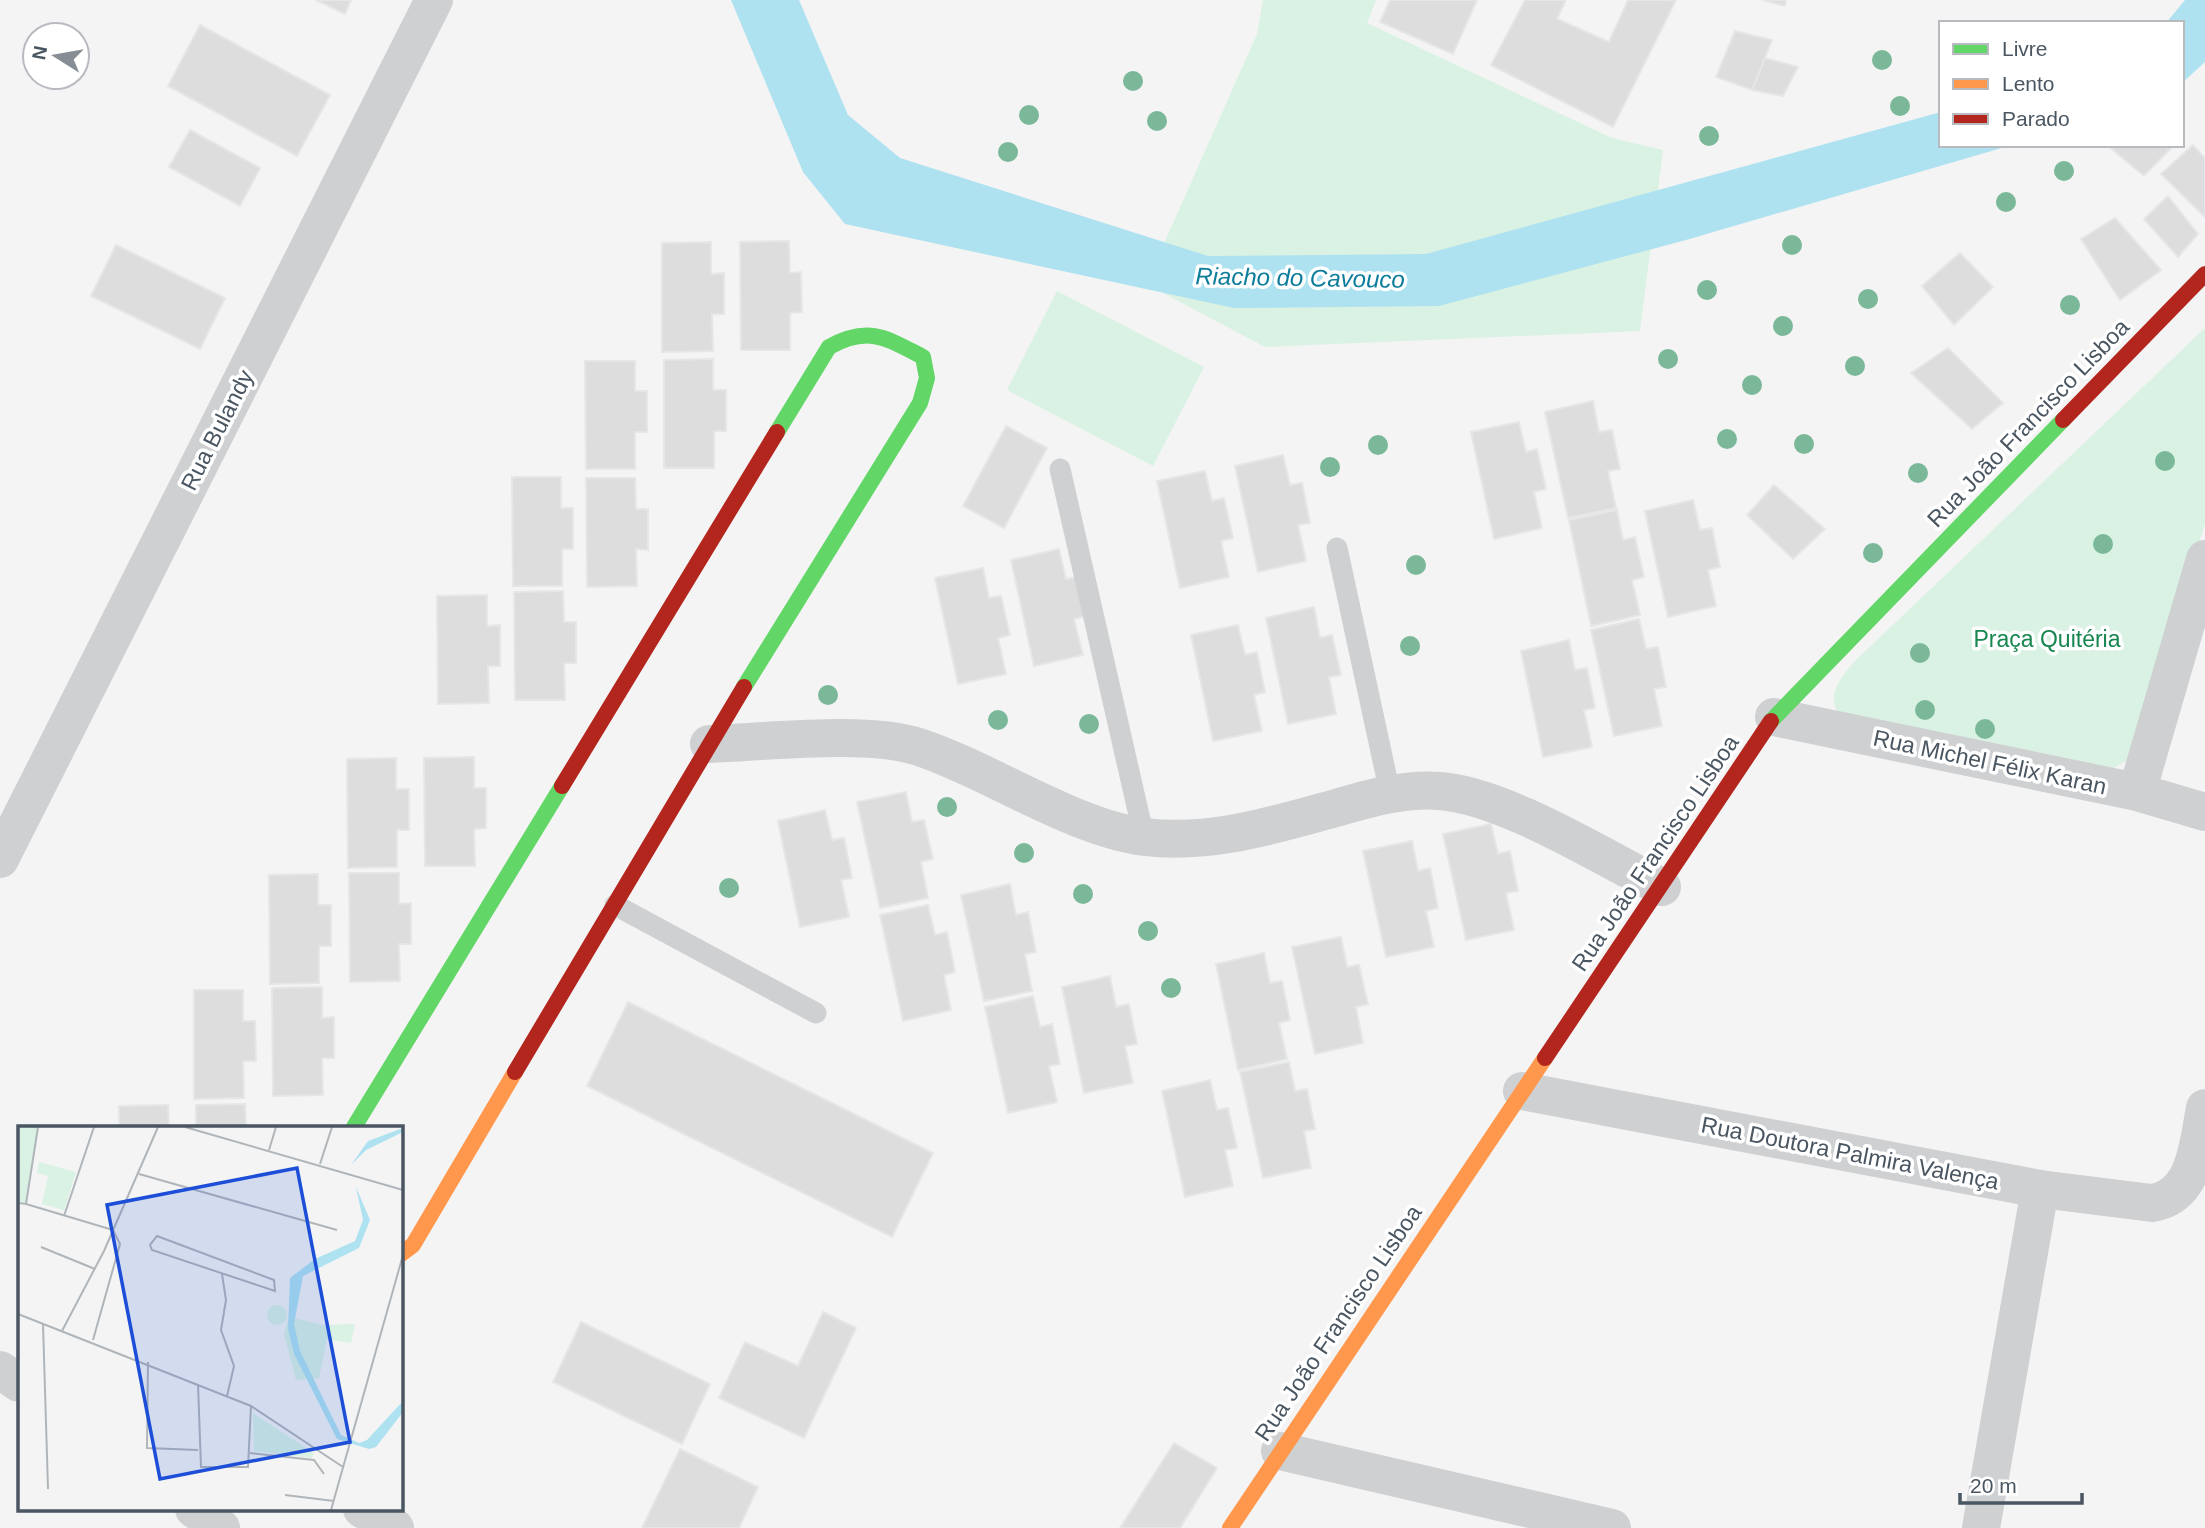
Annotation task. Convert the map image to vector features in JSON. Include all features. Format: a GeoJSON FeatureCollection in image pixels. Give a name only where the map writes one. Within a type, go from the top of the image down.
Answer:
{"type":"FeatureCollection","features":[{"type":"Feature","properties":{"kind":"street","name":"Rua Bulandy"},"geometry":{"type":"LineString","coordinates":[[0,859],[434,0]]}},
{"type":"Feature","properties":{"kind":"street","name":"Rua João Francisco Lisboa"},"geometry":{"type":"LineString","coordinates":[[1230,1528],[1279,1451],[1662,887],[1774,717],[2205,274]]}},
{"type":"Feature","properties":{"kind":"street"},"geometry":{"type":"LineString","coordinates":[[355,1126],[829,347],[849,335],[872,332],[923,357],[927,378],[920,403],[709,744],[413,1245],[402,1253]]}},
{"type":"Feature","properties":{"kind":"street"},"geometry":{"type":"LineString","coordinates":[[2137,792],[2205,559]]}},
{"type":"Feature","properties":{"kind":"street","name":"Rua Michel Félix Karan"},"geometry":{"type":"LineString","coordinates":[[1774,717],[2137,792],[2205,812]]}},
{"type":"Feature","properties":{"kind":"street"},"geometry":{"type":"LineString","coordinates":[[709,744],[865,739],[916,746],[975,768],[1063,810],[1144,837],[1218,838],[1390,793],[1441,790],[1502,806],[1662,887]]}},
{"type":"Feature","properties":{"kind":"street","name":"Rua Doutora Palmira Valença"},"geometry":{"type":"LineString","coordinates":[[1522,1091],[2040,1189],[2152,1203],[2165,1201],[2177,1194],[2195,1162],[2205,1108]]}},
{"type":"Feature","properties":{"kind":"street"},"geometry":{"type":"LineString","coordinates":[[1981,1528],[2040,1189]]}},
{"type":"Feature","properties":{"kind":"street"},"geometry":{"type":"LineString","coordinates":[[0,1370],[18,1382]]}},
{"type":"Feature","properties":{"kind":"street"},"geometry":{"type":"LineString","coordinates":[[1279,1451],[1612,1528]]}},
{"type":"Feature","properties":{"kind":"street"},"geometry":{"type":"LineString","coordinates":[[364,1510],[395,1528]]}},
{"type":"Feature","properties":{"kind":"lane"},"geometry":{"type":"LineString","coordinates":[[1060,469],[1144,837]]}},
{"type":"Feature","properties":{"kind":"lane"},"geometry":{"type":"LineString","coordinates":[[1337,548],[1390,793]]}},
{"type":"Feature","properties":{"kind":"lane"},"geometry":{"type":"LineString","coordinates":[[615,905],[816,1013]]}},
{"type":"Feature","properties":{"kind":"green space"},"geometry":{"type":"Polygon","coordinates":[[[1263,0],[1376,0],[1367,23],[1612,138],[1663,150],[1640,331],[1265,347],[1146,284],[1257,34],[1263,0]]]}},
{"type":"Feature","properties":{"kind":"green space"},"geometry":{"type":"Polygon","coordinates":[[[1057,291],[1204,367],[1153,466],[1007,390],[1057,291]]]}},
{"type":"Feature","properties":{"kind":"green space","name":"Praça Quitéria"},"geometry":{"type":"Polygon","coordinates":[[[2205,328],[2205,524],[2132,757],[2114,768],[1837,711],[1834,704],[1835,691],[1841,678],[1855,661],[2205,328]]]}},
{"type":"Feature","properties":{"kind":"water","name":"Riacho do Cavouco"},"geometry":{"type":"Polygon","coordinates":[[[731,0],[799,0],[848,115],[900,158],[1208,256],[1426,254],[1939,113],[1939,147],[2005,147],[1686,240],[1439,306],[1234,308],[845,224],[803,172],[731,0]]]}},
{"type":"Feature","properties":{"kind":"water"},"geometry":{"type":"Polygon","coordinates":[[[2185,0],[2205,0],[2205,62],[2184,81],[2184,21],[2168,21],[2185,0]]]}},
{"type":"Feature","properties":{"kind":"building"},"geometry":{"type":"Polygon","coordinates":[[[316,0],[351,0],[345,14],[316,0]]]}},
{"type":"Feature","properties":{"kind":"building"},"geometry":{"type":"Polygon","coordinates":[[[1390,0],[1477,0],[1453,54],[1380,22],[1390,0]]]}},
{"type":"Feature","properties":{"kind":"building"},"geometry":{"type":"Polygon","coordinates":[[[1525,0],[1566,0],[1557,19],[1609,42],[1628,0],[1676,0],[1613,127],[1491,65],[1525,0]]]}},
{"type":"Feature","properties":{"kind":"building"},"geometry":{"type":"Polygon","coordinates":[[[1763,0],[1786,0],[1785,6],[1763,0]]]}},
{"type":"Feature","properties":{"kind":"building"},"geometry":{"type":"Polygon","coordinates":[[[200,25],[330,95],[297,156],[168,86],[200,25]]]}},
{"type":"Feature","properties":{"kind":"building"},"geometry":{"type":"Polygon","coordinates":[[[1735,31],[1772,40],[1752,90],[1716,77],[1735,31]]]}},
{"type":"Feature","properties":{"kind":"building"},"geometry":{"type":"Polygon","coordinates":[[[1765,58],[1798,67],[1783,96],[1752,90],[1765,58]]]}},
{"type":"Feature","properties":{"kind":"building"},"geometry":{"type":"Polygon","coordinates":[[[190,130],[260,168],[240,206],[169,167],[190,130]]]}},
{"type":"Feature","properties":{"kind":"building"},"geometry":{"type":"Polygon","coordinates":[[[2193,145],[2205,158],[2205,217],[2161,174],[2193,145]]]}},
{"type":"Feature","properties":{"kind":"building"},"geometry":{"type":"Polygon","coordinates":[[[2109,147],[2172,147],[2144,176],[2109,147]]]}},
{"type":"Feature","properties":{"kind":"building"},"geometry":{"type":"Polygon","coordinates":[[[2168,196],[2198,234],[2178,257],[2144,219],[2168,196]]]}},
{"type":"Feature","properties":{"kind":"building"},"geometry":{"type":"Polygon","coordinates":[[[2115,218],[2161,270],[2120,300],[2081,239],[2115,218]]]}},
{"type":"Feature","properties":{"kind":"building"},"geometry":{"type":"Polygon","coordinates":[[[789,241],[790,273],[801,272],[802,312],[790,313],[790,350],[741,350],[740,242],[789,241]]]}},
{"type":"Feature","properties":{"kind":"building"},"geometry":{"type":"Polygon","coordinates":[[[711,242],[711,274],[724,273],[724,314],[712,314],[713,351],[662,352],[662,243],[711,242]]]}},
{"type":"Feature","properties":{"kind":"building"},"geometry":{"type":"Polygon","coordinates":[[[116,245],[225,298],[200,349],[91,296],[116,245]]]}},
{"type":"Feature","properties":{"kind":"building"},"geometry":{"type":"Polygon","coordinates":[[[1960,253],[1993,287],[1954,325],[1922,286],[1960,253]]]}},
{"type":"Feature","properties":{"kind":"building"},"geometry":{"type":"Polygon","coordinates":[[[1948,348],[2003,403],[1972,429],[1911,373],[1948,348]]]}},
{"type":"Feature","properties":{"kind":"building"},"geometry":{"type":"Polygon","coordinates":[[[713,359],[713,390],[726,390],[726,431],[714,431],[714,468],[664,468],[664,360],[713,359]]]}},
{"type":"Feature","properties":{"kind":"building"},"geometry":{"type":"Polygon","coordinates":[[[585,361],[635,361],[635,391],[647,391],[647,432],[635,432],[635,469],[586,469],[585,361]]]}},
{"type":"Feature","properties":{"kind":"building"},"geometry":{"type":"Polygon","coordinates":[[[1593,401],[1599,432],[1612,430],[1620,469],[1608,471],[1616,508],[1568,518],[1545,412],[1593,401]]]}},
{"type":"Feature","properties":{"kind":"building"},"geometry":{"type":"Polygon","coordinates":[[[1519,422],[1526,452],[1537,449],[1546,489],[1534,492],[1542,528],[1494,539],[1471,432],[1519,422]]]}},
{"type":"Feature","properties":{"kind":"building"},"geometry":{"type":"Polygon","coordinates":[[[1006,426],[1047,448],[1004,528],[963,506],[1006,426]]]}},
{"type":"Feature","properties":{"kind":"building"},"geometry":{"type":"Polygon","coordinates":[[[1283,455],[1290,485],[1302,483],[1310,523],[1298,525],[1306,561],[1258,572],[1235,466],[1283,455]]]}},
{"type":"Feature","properties":{"kind":"building"},"geometry":{"type":"Polygon","coordinates":[[[1205,471],[1212,501],[1224,498],[1233,538],[1221,541],[1229,577],[1180,588],[1157,481],[1205,471]]]}},
{"type":"Feature","properties":{"kind":"building"},"geometry":{"type":"Polygon","coordinates":[[[512,477],[561,477],[561,508],[573,508],[573,549],[562,549],[562,586],[513,586],[512,477]]]}},
{"type":"Feature","properties":{"kind":"building"},"geometry":{"type":"Polygon","coordinates":[[[586,478],[635,478],[636,509],[648,509],[648,550],[636,549],[637,586],[587,587],[586,478]]]}},
{"type":"Feature","properties":{"kind":"building"},"geometry":{"type":"Polygon","coordinates":[[[1774,485],[1825,529],[1793,559],[1747,515],[1774,485]]]}},
{"type":"Feature","properties":{"kind":"building"},"geometry":{"type":"Polygon","coordinates":[[[1693,500],[1700,530],[1712,528],[1720,567],[1708,570],[1716,606],[1668,617],[1645,511],[1693,500]]]}},
{"type":"Feature","properties":{"kind":"building"},"geometry":{"type":"Polygon","coordinates":[[[1617,510],[1623,540],[1635,537],[1644,577],[1632,580],[1640,615],[1591,626],[1569,520],[1617,510]]]}},
{"type":"Feature","properties":{"kind":"building"},"geometry":{"type":"Polygon","coordinates":[[[1059,549],[1066,579],[1078,577],[1086,616],[1074,619],[1083,655],[1034,666],[1011,560],[1059,549]]]}},
{"type":"Feature","properties":{"kind":"building"},"geometry":{"type":"Polygon","coordinates":[[[983,568],[989,598],[1001,596],[1010,635],[998,638],[1006,674],[958,684],[935,578],[983,568]]]}},
{"type":"Feature","properties":{"kind":"building"},"geometry":{"type":"Polygon","coordinates":[[[563,591],[564,622],[576,622],[576,663],[564,663],[565,700],[515,700],[514,592],[563,591]]]}},
{"type":"Feature","properties":{"kind":"building"},"geometry":{"type":"Polygon","coordinates":[[[487,595],[487,626],[500,625],[500,666],[488,666],[489,703],[438,704],[437,596],[487,595]]]}},
{"type":"Feature","properties":{"kind":"building"},"geometry":{"type":"Polygon","coordinates":[[[1314,607],[1320,638],[1332,635],[1341,675],[1329,677],[1336,714],[1288,724],[1266,618],[1314,607]]]}},
{"type":"Feature","properties":{"kind":"building"},"geometry":{"type":"Polygon","coordinates":[[[1639,619],[1646,649],[1658,647],[1666,687],[1654,689],[1662,726],[1614,736],[1591,630],[1639,619]]]}},
{"type":"Feature","properties":{"kind":"building"},"geometry":{"type":"Polygon","coordinates":[[[1238,625],[1245,655],[1257,652],[1265,692],[1254,695],[1262,731],[1213,741],[1191,635],[1238,625]]]}},
{"type":"Feature","properties":{"kind":"building"},"geometry":{"type":"Polygon","coordinates":[[[1569,640],[1575,670],[1587,668],[1595,708],[1584,710],[1592,747],[1543,757],[1521,651],[1569,640]]]}},
{"type":"Feature","properties":{"kind":"building"},"geometry":{"type":"Polygon","coordinates":[[[474,757],[474,788],[486,788],[486,828],[474,829],[475,866],[425,866],[424,758],[474,757]]]}},
{"type":"Feature","properties":{"kind":"building"},"geometry":{"type":"Polygon","coordinates":[[[396,758],[396,789],[409,789],[409,830],[397,830],[397,867],[348,868],[347,759],[396,758]]]}},
{"type":"Feature","properties":{"kind":"building"},"geometry":{"type":"Polygon","coordinates":[[[906,792],[912,822],[924,820],[933,859],[921,862],[928,898],[880,908],[857,802],[906,792]]]}},
{"type":"Feature","properties":{"kind":"building"},"geometry":{"type":"Polygon","coordinates":[[[825,810],[832,840],[844,838],[852,878],[841,880],[849,917],[800,927],[778,821],[825,810]]]}},
{"type":"Feature","properties":{"kind":"building"},"geometry":{"type":"Polygon","coordinates":[[[1491,824],[1498,854],[1510,851],[1518,891],[1506,893],[1514,930],[1466,940],[1443,834],[1491,824]]]}},
{"type":"Feature","properties":{"kind":"building"},"geometry":{"type":"Polygon","coordinates":[[[1412,841],[1418,871],[1430,868],[1438,908],[1426,911],[1434,947],[1386,957],[1363,851],[1412,841]]]}},
{"type":"Feature","properties":{"kind":"building"},"geometry":{"type":"Polygon","coordinates":[[[349,873],[399,873],[399,904],[411,903],[411,944],[399,944],[400,981],[350,982],[349,873]]]}},
{"type":"Feature","properties":{"kind":"building"},"geometry":{"type":"Polygon","coordinates":[[[318,874],[318,905],[331,905],[331,946],[319,946],[319,983],[270,984],[269,875],[318,874]]]}},
{"type":"Feature","properties":{"kind":"building"},"geometry":{"type":"Polygon","coordinates":[[[1010,884],[1016,915],[1028,912],[1036,952],[1025,954],[1032,991],[984,1001],[961,895],[1010,884]]]}},
{"type":"Feature","properties":{"kind":"building"},"geometry":{"type":"Polygon","coordinates":[[[928,905],[935,935],[947,932],[955,972],[944,975],[951,1010],[903,1021],[880,915],[928,905]]]}},
{"type":"Feature","properties":{"kind":"building"},"geometry":{"type":"Polygon","coordinates":[[[1341,937],[1347,967],[1359,965],[1368,1004],[1356,1007],[1363,1043],[1315,1054],[1292,947],[1341,937]]]}},
{"type":"Feature","properties":{"kind":"building"},"geometry":{"type":"Polygon","coordinates":[[[1264,953],[1270,983],[1282,981],[1290,1020],[1279,1023],[1287,1059],[1238,1070],[1216,964],[1264,953]]]}},
{"type":"Feature","properties":{"kind":"building"},"geometry":{"type":"Polygon","coordinates":[[[1110,976],[1116,1007],[1129,1004],[1137,1044],[1125,1046],[1133,1083],[1084,1093],[1062,987],[1110,976]]]}},
{"type":"Feature","properties":{"kind":"building"},"geometry":{"type":"Polygon","coordinates":[[[322,987],[322,1018],[334,1017],[334,1058],[322,1058],[323,1095],[273,1096],[272,988],[322,987]]]}},
{"type":"Feature","properties":{"kind":"building"},"geometry":{"type":"Polygon","coordinates":[[[194,990],[243,990],[243,1021],[255,1021],[256,1061],[243,1061],[244,1098],[194,1099],[194,990]]]}},
{"type":"Feature","properties":{"kind":"building"},"geometry":{"type":"Polygon","coordinates":[[[1033,996],[1040,1027],[1052,1024],[1060,1064],[1049,1066],[1057,1102],[1008,1113],[985,1007],[1033,996]]]}},
{"type":"Feature","properties":{"kind":"building"},"geometry":{"type":"Polygon","coordinates":[[[628,1002],[933,1153],[892,1237],[587,1086],[628,1002]]]}},
{"type":"Feature","properties":{"kind":"building"},"geometry":{"type":"Polygon","coordinates":[[[1289,1062],[1295,1091],[1307,1089],[1315,1129],[1304,1131],[1311,1168],[1263,1178],[1240,1072],[1289,1062]]]}},
{"type":"Feature","properties":{"kind":"building"},"geometry":{"type":"Polygon","coordinates":[[[1210,1080],[1217,1110],[1228,1108],[1237,1148],[1225,1150],[1233,1186],[1185,1197],[1162,1091],[1210,1080]]]}},
{"type":"Feature","properties":{"kind":"building"},"geometry":{"type":"Polygon","coordinates":[[[245,1104],[246,1126],[196,1126],[196,1105],[245,1104]]]}},
{"type":"Feature","properties":{"kind":"building"},"geometry":{"type":"Polygon","coordinates":[[[168,1105],[169,1126],[119,1126],[119,1106],[168,1105]]]}},
{"type":"Feature","properties":{"kind":"building"},"geometry":{"type":"Polygon","coordinates":[[[823,1312],[856,1328],[804,1438],[719,1398],[745,1342],[798,1366],[823,1312]]]}},
{"type":"Feature","properties":{"kind":"building"},"geometry":{"type":"Polygon","coordinates":[[[581,1322],[710,1384],[682,1444],[553,1382],[581,1322]]]}},
{"type":"Feature","properties":{"kind":"building"},"geometry":{"type":"Polygon","coordinates":[[[1174,1443],[1217,1468],[1180,1528],[1120,1528],[1174,1443]]]}},
{"type":"Feature","properties":{"kind":"building"},"geometry":{"type":"Polygon","coordinates":[[[680,1449],[758,1487],[739,1528],[642,1528],[680,1449]]]}},
{"type":"Feature","properties":{"kind":"traffic: fast"},"geometry":{"type":"LineString","coordinates":[[744,687],[920,403],[927,378],[923,357],[888,340],[867,335],[843,340],[829,347],[777,432]]}},
{"type":"Feature","properties":{"kind":"traffic: fast"},"geometry":{"type":"LineString","coordinates":[[1771,721],[2063,420]]}},
{"type":"Feature","properties":{"kind":"traffic: fast"},"geometry":{"type":"LineString","coordinates":[[355,1126],[562,786]]}},
{"type":"Feature","properties":{"kind":"traffic: slow"},"geometry":{"type":"LineString","coordinates":[[1230,1528],[1545,1058]]}},
{"type":"Feature","properties":{"kind":"traffic: slow"},"geometry":{"type":"LineString","coordinates":[[402,1253],[413,1245],[515,1072]]}},
{"type":"Feature","properties":{"kind":"traffic: jam"},"geometry":{"type":"LineString","coordinates":[[2063,420],[2205,274]]}},
{"type":"Feature","properties":{"kind":"traffic: jam"},"geometry":{"type":"LineString","coordinates":[[562,786],[777,432]]}},
{"type":"Feature","properties":{"kind":"traffic: jam"},"geometry":{"type":"LineString","coordinates":[[515,1072],[744,687]]}},
{"type":"Feature","properties":{"kind":"traffic: jam"},"geometry":{"type":"LineString","coordinates":[[1545,1058],[1771,721]]}}]}
